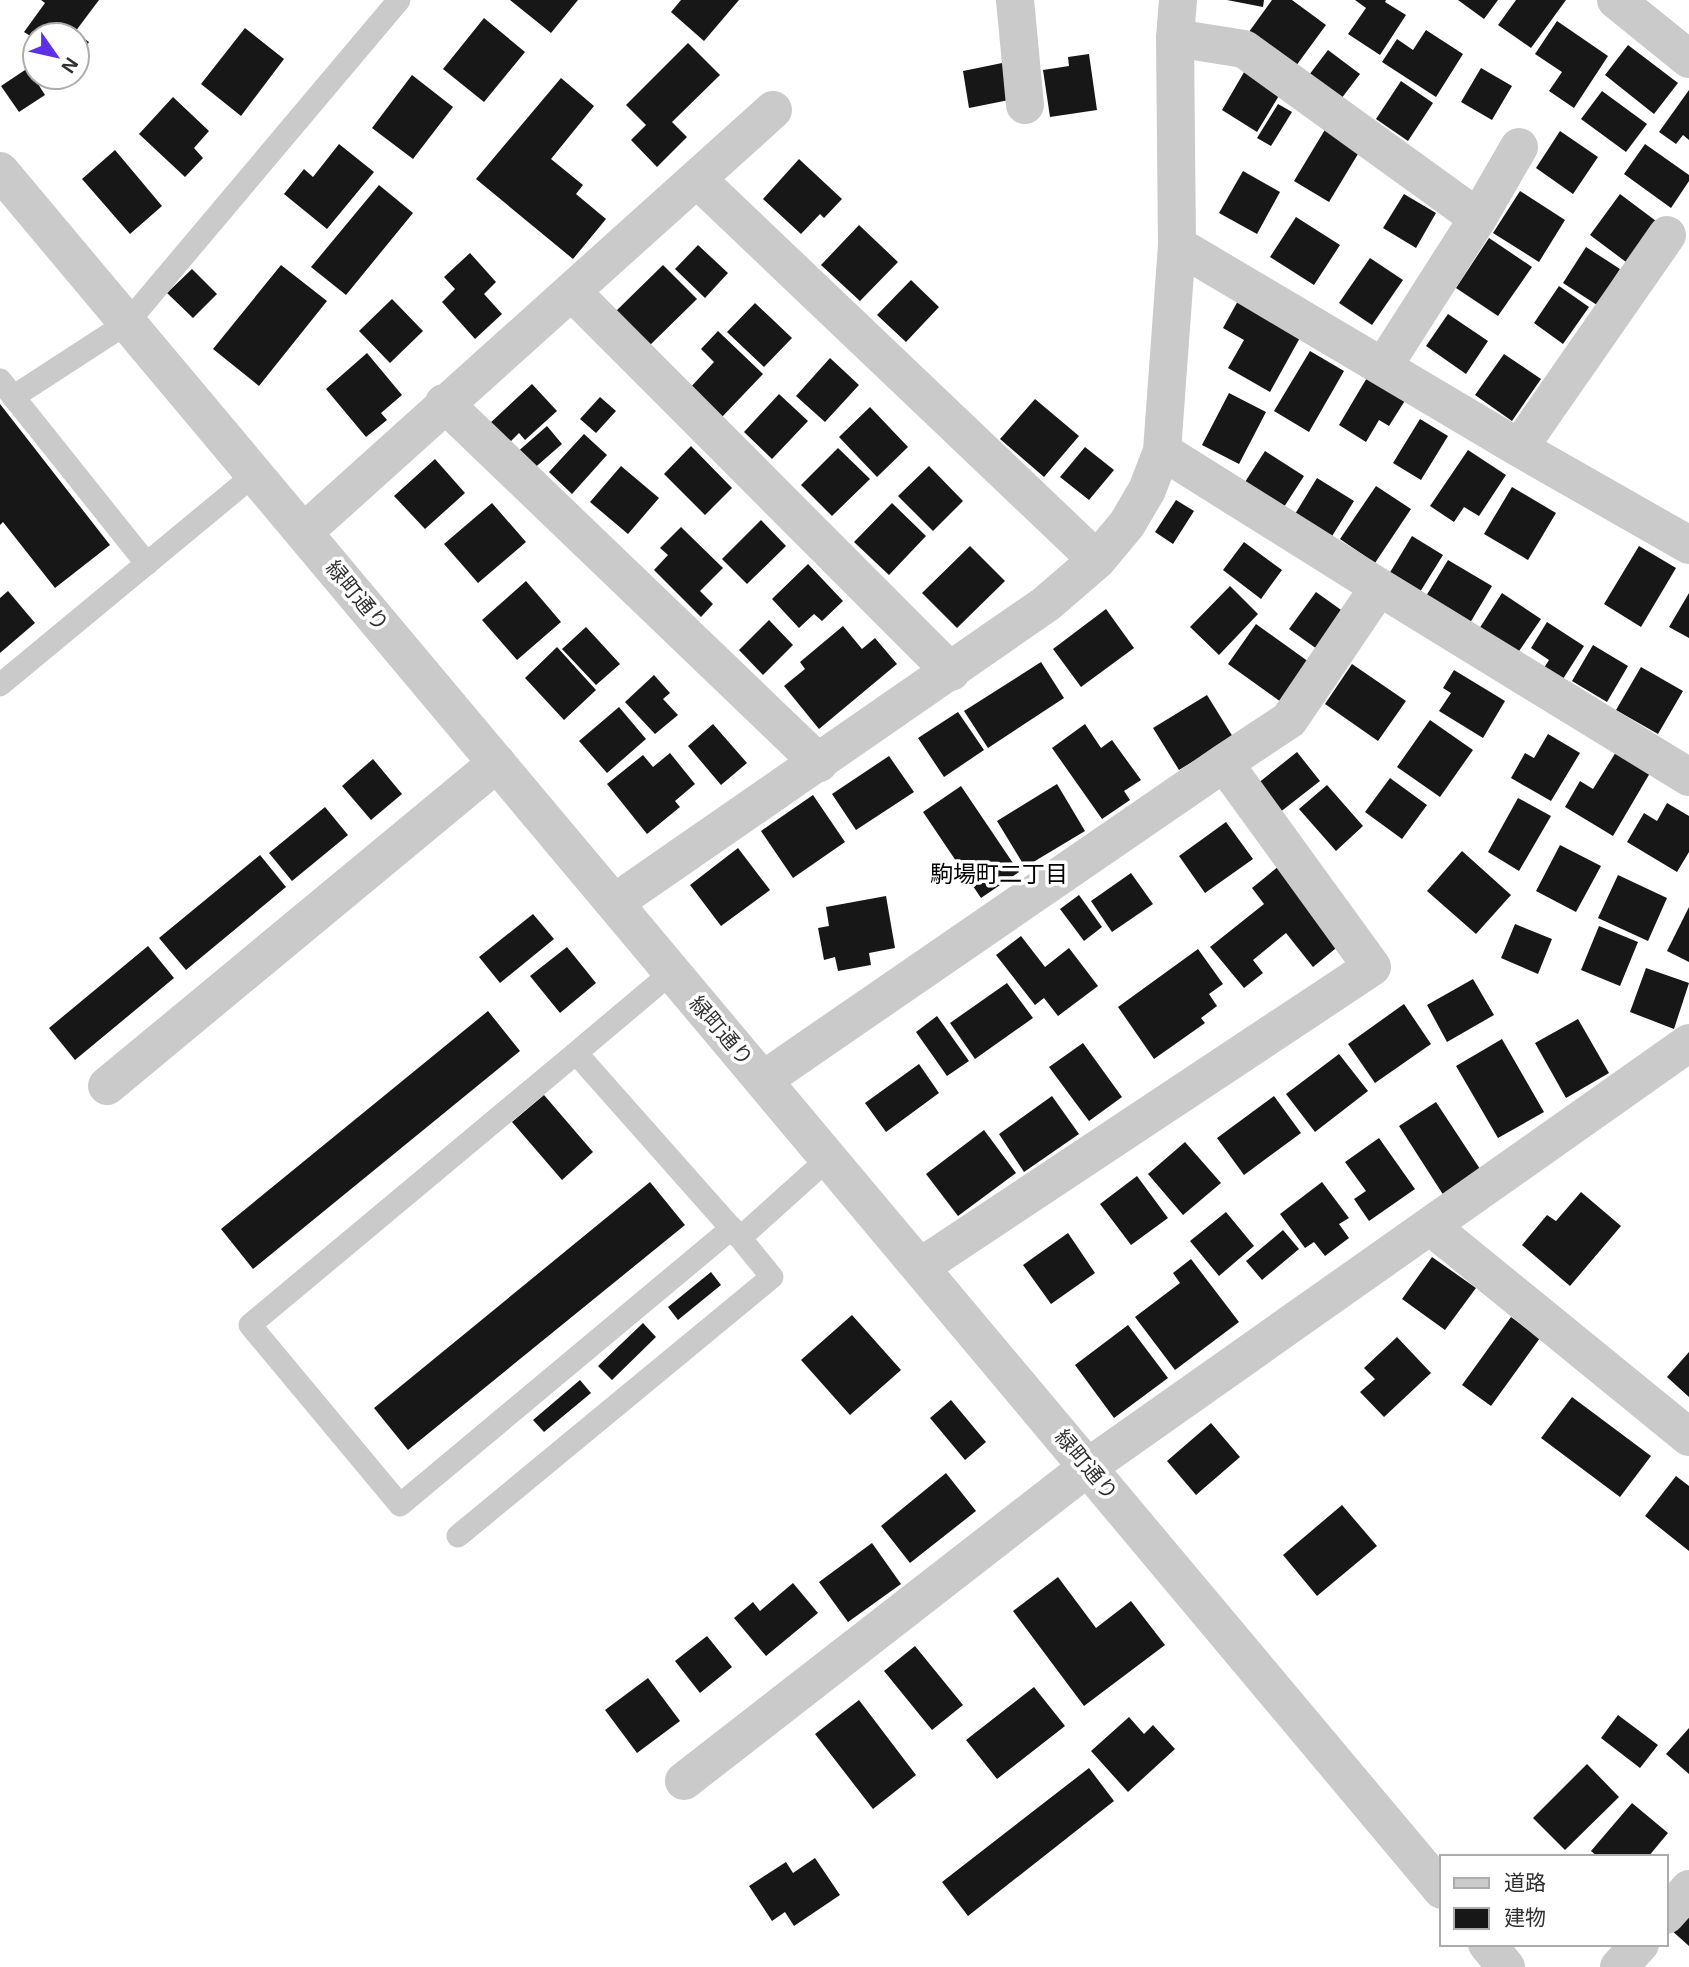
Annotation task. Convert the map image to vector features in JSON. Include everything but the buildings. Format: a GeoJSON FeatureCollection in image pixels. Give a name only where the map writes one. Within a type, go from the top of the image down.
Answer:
{"type":"FeatureCollection","features":[{"type":"Feature","properties":{"kind":"street"},"geometry":{"type":"LineString","coordinates":[[1015,0],[1026,106]]}},
{"type":"Feature","properties":{"kind":"street"},"geometry":{"type":"LineString","coordinates":[[614,903],[951,673],[1046,604],[1097,560],[1127,524],[1147,490],[1162,451],[1177,244],[1175,38],[1178,0]]}},
{"type":"Feature","properties":{"kind":"street"},"geometry":{"type":"LineString","coordinates":[[1616,0],[1689,59]]}},
{"type":"Feature","properties":{"kind":"street"},"geometry":{"type":"LineString","coordinates":[[1175,38],[1244,49],[1478,218]]}},
{"type":"Feature","properties":{"kind":"street"},"geometry":{"type":"LineString","coordinates":[[303,532],[774,110]]}},
{"type":"Feature","properties":{"kind":"street"},"geometry":{"type":"LineString","coordinates":[[1382,367],[1478,218],[1520,147]]}},
{"type":"Feature","properties":{"kind":"street","name":"緑町通り"},"geometry":{"type":"LineString","coordinates":[[0,171],[1440,1888]]}},
{"type":"Feature","properties":{"kind":"street"},"geometry":{"type":"LineString","coordinates":[[698,180],[1097,560]]}},
{"type":"Feature","properties":{"kind":"street"},"geometry":{"type":"LineString","coordinates":[[1519,448],[1667,235]]}},
{"type":"Feature","properties":{"kind":"street"},"geometry":{"type":"LineString","coordinates":[[1177,244],[1519,448],[1689,545]]}},
{"type":"Feature","properties":{"kind":"street"},"geometry":{"type":"LineString","coordinates":[[572,292],[951,673]]}},
{"type":"Feature","properties":{"kind":"street"},"geometry":{"type":"LineString","coordinates":[[444,403],[819,763]]}},
{"type":"Feature","properties":{"kind":"street"},"geometry":{"type":"LineString","coordinates":[[1162,451],[1689,777]]}},
{"type":"Feature","properties":{"kind":"street"},"geometry":{"type":"LineString","coordinates":[[763,1080],[1289,720],[1379,587]]}},
{"type":"Feature","properties":{"kind":"street"},"geometry":{"type":"LineString","coordinates":[[107,1086],[497,763]]}},
{"type":"Feature","properties":{"kind":"street"},"geometry":{"type":"LineString","coordinates":[[920,1267],[1372,967],[1224,763]]}},
{"type":"Feature","properties":{"kind":"street"},"geometry":{"type":"LineString","coordinates":[[684,1781],[1088,1467],[1689,1043]]}},
{"type":"Feature","properties":{"kind":"street"},"geometry":{"type":"LineString","coordinates":[[1430,1226],[1689,1437]]}},
{"type":"Feature","properties":{"kind":"street"},"geometry":{"type":"LineString","coordinates":[[1668,1913],[1689,1889]]}},
{"type":"Feature","properties":{"kind":"street"},"geometry":{"type":"LineString","coordinates":[[1489,1946],[1506,1967]]}},
{"type":"Feature","properties":{"kind":"street"},"geometry":{"type":"LineString","coordinates":[[1619,1967],[1638,1946]]}},
{"type":"Feature","properties":{"kind":"lane"},"geometry":{"type":"LineString","coordinates":[[147,564],[6,389],[127,323],[399,0]]}},
{"type":"Feature","properties":{"kind":"lane"},"geometry":{"type":"LineString","coordinates":[[0,685],[255,474]]}},
{"type":"Feature","properties":{"kind":"lane"},"geometry":{"type":"LineString","coordinates":[[671,973],[250,1325],[400,1506],[829,1158]]}},
{"type":"Feature","properties":{"kind":"lane"},"geometry":{"type":"LineString","coordinates":[[458,1536],[772,1277],[576,1053]]}},
{"type":"Feature","properties":{"kind":"district","name":"駒場町二丁目"},"geometry":{"type":"Point","coordinates":[999,874]}}]}
